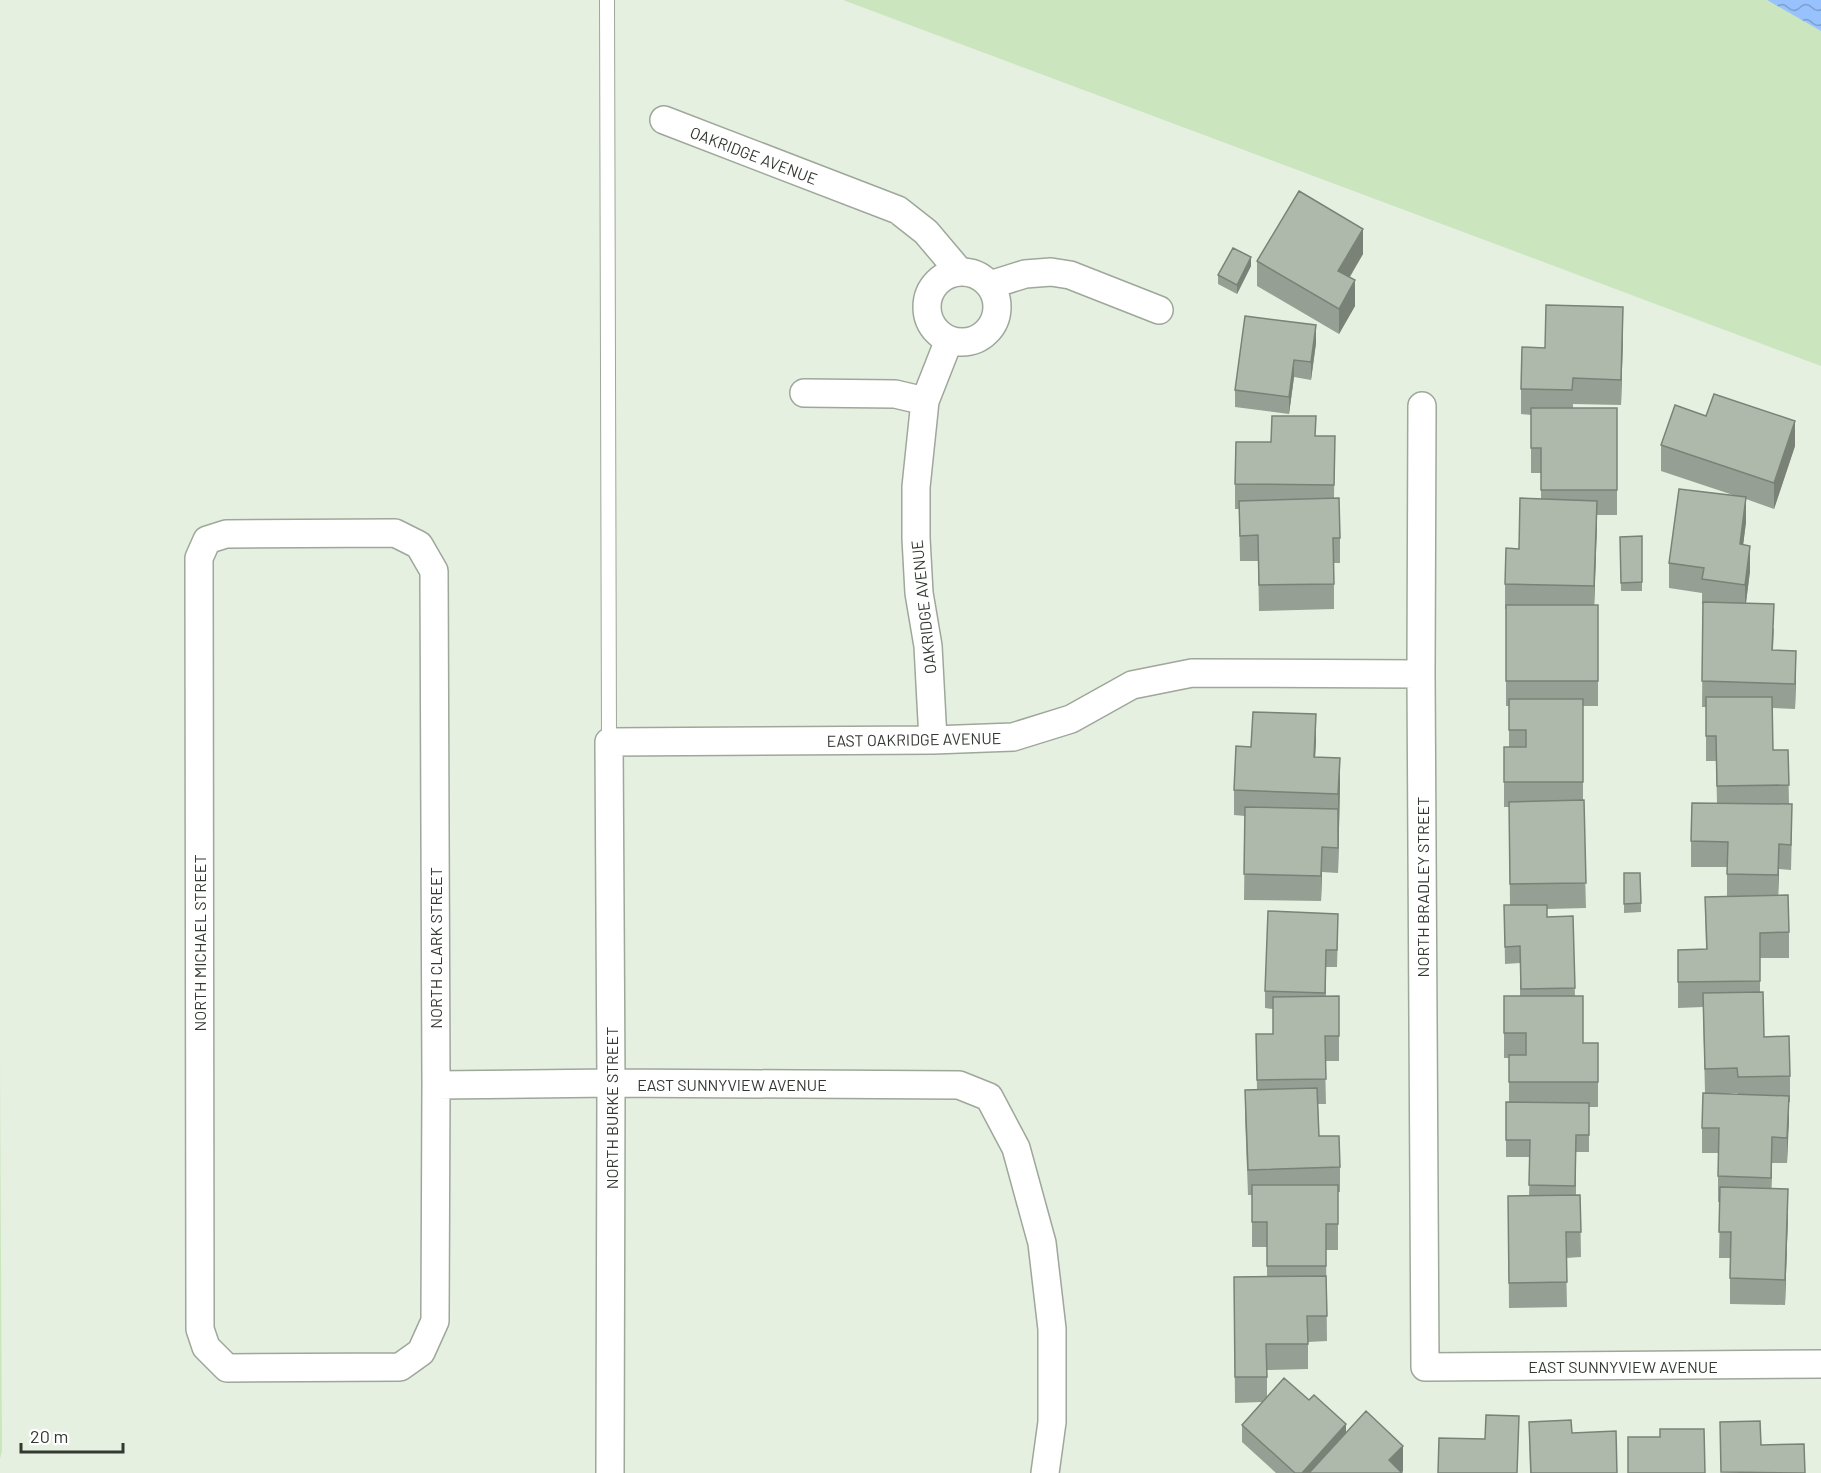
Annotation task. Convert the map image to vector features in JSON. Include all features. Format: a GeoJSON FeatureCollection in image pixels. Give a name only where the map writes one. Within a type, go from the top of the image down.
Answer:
{"type":"FeatureCollection","features":[{"type":"Feature","properties":{"kind":"street","name":"OAKRIDGE AVENUE"},"geometry":{"type":"LineString","coordinates":[[664,120],[898,210],[926,232],[959,272]]}},
{"type":"Feature","properties":{"kind":"street"},"geometry":{"type":"LineString","coordinates":[[959,272],[976,274],[990,285],[996,295],[998,306],[991,328],[972,341],[949,340],[939,334],[928,317],[927,306],[928,296],[940,279],[959,272]]}},
{"type":"Feature","properties":{"kind":"street"},"geometry":{"type":"LineString","coordinates":[[990,285],[1025,274],[1060,273],[1159,310]]}},
{"type":"Feature","properties":{"kind":"street","name":"OAKRIDGE AVENUE"},"geometry":{"type":"LineString","coordinates":[[933,740],[928,646],[919,593],[916,487],[925,401],[949,340]]}},
{"type":"Feature","properties":{"kind":"street"},"geometry":{"type":"LineString","coordinates":[[804,393],[895,394],[925,401]]}},
{"type":"Feature","properties":{"kind":"street","name":"NORTH BRADLEY STREET"},"geometry":{"type":"LineString","coordinates":[[1422,406],[1421,674],[1425,1367]]}},
{"type":"Feature","properties":{"kind":"street","name":"NORTH CLARK STREET"},"geometry":{"type":"LineString","coordinates":[[207,540],[226,534],[395,533],[419,545],[434,571],[435,1321],[421,1352]]}},
{"type":"Feature","properties":{"kind":"street","name":"NORTH MICHAEL STREET"},"geometry":{"type":"LineString","coordinates":[[207,540],[199,558],[200,1329],[206,1347],[227,1368],[400,1367],[421,1352]]}},
{"type":"Feature","properties":{"kind":"street","name":"EAST OAKRIDGE AVENUE"},"geometry":{"type":"LineString","coordinates":[[609,742],[1013,738],[1071,719],[1132,685],[1192,673],[1421,674]]}},
{"type":"Feature","properties":{"kind":"street","name":"NORTH BURKE STREET"},"geometry":{"type":"LineString","coordinates":[[609,742],[610,1473]]}},
{"type":"Feature","properties":{"kind":"street","name":"EAST SUNNYVIEW AVENUE"},"geometry":{"type":"LineString","coordinates":[[436,1085],[611,1083],[959,1085],[989,1097],[1016,1148],[1042,1243],[1052,1329],[1052,1422],[1045,1473]]}},
{"type":"Feature","properties":{"kind":"street","name":"EAST SUNNYVIEW AVENUE"},"geometry":{"type":"LineString","coordinates":[[1425,1367],[1821,1364]]}},
{"type":"Feature","properties":{"kind":"lane"},"geometry":{"type":"LineString","coordinates":[[607,0],[609,742]]}},
{"type":"Feature","properties":{"kind":"green space"},"geometry":{"type":"Polygon","coordinates":[[[843,0],[1821,0],[1821,366],[843,0]]]}},
{"type":"Feature","properties":{"kind":"green space"},"geometry":{"type":"Polygon","coordinates":[[[0,1057],[2,1451],[0,1459],[0,1057]]]}},
{"type":"Feature","properties":{"kind":"water"},"geometry":{"type":"Polygon","coordinates":[[[1767,0],[1821,0],[1821,31],[1767,0]]]}},
{"type":"Feature","properties":{"kind":"building"},"geometry":{"type":"Polygon","coordinates":[[[1299,191],[1363,229],[1338,271],[1355,280],[1339,309],[1257,261],[1299,191]]]}},
{"type":"Feature","properties":{"kind":"building"},"geometry":{"type":"Polygon","coordinates":[[[1233,248],[1251,257],[1237,285],[1218,275],[1233,248]]]}},
{"type":"Feature","properties":{"kind":"building"},"geometry":{"type":"Polygon","coordinates":[[[1546,305],[1623,307],[1621,380],[1573,378],[1572,390],[1521,389],[1522,347],[1545,348],[1546,305]]]}},
{"type":"Feature","properties":{"kind":"building"},"geometry":{"type":"Polygon","coordinates":[[[1245,316],[1316,325],[1311,362],[1294,360],[1289,397],[1235,390],[1245,316]]]}},
{"type":"Feature","properties":{"kind":"building"},"geometry":{"type":"Polygon","coordinates":[[[1714,394],[1795,421],[1774,483],[1661,445],[1675,405],[1706,416],[1714,394]]]}},
{"type":"Feature","properties":{"kind":"building"},"geometry":{"type":"Polygon","coordinates":[[[1531,408],[1617,408],[1617,490],[1541,490],[1541,448],[1531,448],[1531,408]]]}},
{"type":"Feature","properties":{"kind":"building"},"geometry":{"type":"Polygon","coordinates":[[[1272,416],[1316,416],[1315,436],[1335,436],[1334,485],[1235,484],[1236,442],[1271,442],[1272,416]]]}},
{"type":"Feature","properties":{"kind":"building"},"geometry":{"type":"Polygon","coordinates":[[[1679,489],[1746,497],[1740,544],[1750,546],[1745,585],[1702,579],[1704,568],[1669,563],[1679,489]]]}},
{"type":"Feature","properties":{"kind":"building"},"geometry":{"type":"Polygon","coordinates":[[[1339,498],[1340,538],[1333,538],[1334,584],[1259,585],[1258,535],[1240,536],[1239,501],[1339,498]]]}},
{"type":"Feature","properties":{"kind":"building"},"geometry":{"type":"Polygon","coordinates":[[[1520,498],[1597,501],[1594,586],[1505,584],[1506,548],[1519,549],[1520,498]]]}},
{"type":"Feature","properties":{"kind":"building"},"geometry":{"type":"Polygon","coordinates":[[[1642,536],[1642,582],[1621,583],[1620,537],[1642,536]]]}},
{"type":"Feature","properties":{"kind":"building"},"geometry":{"type":"Polygon","coordinates":[[[1703,602],[1774,604],[1772,650],[1796,651],[1795,684],[1702,681],[1703,602]]]}},
{"type":"Feature","properties":{"kind":"building"},"geometry":{"type":"Polygon","coordinates":[[[1506,605],[1598,605],[1598,681],[1506,681],[1506,605]]]}},
{"type":"Feature","properties":{"kind":"building"},"geometry":{"type":"Polygon","coordinates":[[[1706,697],[1772,697],[1773,750],[1788,750],[1789,785],[1717,786],[1716,736],[1706,736],[1706,697]]]}},
{"type":"Feature","properties":{"kind":"building"},"geometry":{"type":"Polygon","coordinates":[[[1509,699],[1583,699],[1583,782],[1504,782],[1504,747],[1526,747],[1526,730],[1509,730],[1509,699]]]}},
{"type":"Feature","properties":{"kind":"building"},"geometry":{"type":"Polygon","coordinates":[[[1253,712],[1316,714],[1314,757],[1340,758],[1338,794],[1234,790],[1236,746],[1251,747],[1253,712]]]}},
{"type":"Feature","properties":{"kind":"building"},"geometry":{"type":"Polygon","coordinates":[[[1584,800],[1586,883],[1510,884],[1509,802],[1584,800]]]}},
{"type":"Feature","properties":{"kind":"building"},"geometry":{"type":"Polygon","coordinates":[[[1692,803],[1792,804],[1791,845],[1779,844],[1778,875],[1727,874],[1728,842],[1691,841],[1692,803]]]}},
{"type":"Feature","properties":{"kind":"building"},"geometry":{"type":"Polygon","coordinates":[[[1245,807],[1338,809],[1338,848],[1322,847],[1321,876],[1244,874],[1245,807]]]}},
{"type":"Feature","properties":{"kind":"building"},"geometry":{"type":"Polygon","coordinates":[[[1624,873],[1640,873],[1641,903],[1624,904],[1624,873]]]}},
{"type":"Feature","properties":{"kind":"building"},"geometry":{"type":"Polygon","coordinates":[[[1788,895],[1789,932],[1760,933],[1760,981],[1678,982],[1678,950],[1707,949],[1705,897],[1788,895]]]}},
{"type":"Feature","properties":{"kind":"building"},"geometry":{"type":"Polygon","coordinates":[[[1504,905],[1547,905],[1547,917],[1573,916],[1575,988],[1521,989],[1520,946],[1505,947],[1504,905]]]}},
{"type":"Feature","properties":{"kind":"building"},"geometry":{"type":"Polygon","coordinates":[[[1268,911],[1338,914],[1337,950],[1326,950],[1325,993],[1265,991],[1268,911]]]}},
{"type":"Feature","properties":{"kind":"building"},"geometry":{"type":"Polygon","coordinates":[[[1763,992],[1764,1037],[1789,1036],[1790,1076],[1738,1077],[1737,1068],[1705,1069],[1703,993],[1763,992]]]}},
{"type":"Feature","properties":{"kind":"building"},"geometry":{"type":"Polygon","coordinates":[[[1339,996],[1339,1036],[1325,1036],[1326,1079],[1257,1080],[1256,1034],[1273,1034],[1273,997],[1339,996]]]}},
{"type":"Feature","properties":{"kind":"building"},"geometry":{"type":"Polygon","coordinates":[[[1504,996],[1583,996],[1583,1043],[1598,1043],[1598,1082],[1509,1082],[1509,1055],[1526,1055],[1526,1033],[1504,1033],[1504,996]]]}},
{"type":"Feature","properties":{"kind":"building"},"geometry":{"type":"Polygon","coordinates":[[[1317,1088],[1319,1136],[1339,1136],[1340,1167],[1248,1170],[1245,1090],[1317,1088]]]}},
{"type":"Feature","properties":{"kind":"building"},"geometry":{"type":"Polygon","coordinates":[[[1703,1093],[1789,1096],[1787,1138],[1772,1137],[1771,1178],[1718,1176],[1719,1128],[1702,1128],[1703,1093]]]}},
{"type":"Feature","properties":{"kind":"building"},"geometry":{"type":"Polygon","coordinates":[[[1506,1102],[1589,1103],[1589,1135],[1576,1135],[1575,1186],[1529,1185],[1530,1140],[1506,1140],[1506,1102]]]}},
{"type":"Feature","properties":{"kind":"building"},"geometry":{"type":"Polygon","coordinates":[[[1252,1185],[1338,1185],[1338,1224],[1326,1224],[1326,1266],[1267,1266],[1267,1222],[1252,1222],[1252,1185]]]}},
{"type":"Feature","properties":{"kind":"building"},"geometry":{"type":"Polygon","coordinates":[[[1720,1187],[1788,1189],[1785,1280],[1730,1278],[1731,1232],[1719,1232],[1720,1187]]]}},
{"type":"Feature","properties":{"kind":"building"},"geometry":{"type":"Polygon","coordinates":[[[1580,1195],[1581,1232],[1566,1232],[1567,1282],[1509,1283],[1508,1196],[1580,1195]]]}},
{"type":"Feature","properties":{"kind":"building"},"geometry":{"type":"Polygon","coordinates":[[[1326,1276],[1327,1316],[1307,1316],[1308,1344],[1266,1344],[1267,1377],[1235,1377],[1234,1277],[1326,1276]]]}},
{"type":"Feature","properties":{"kind":"building"},"geometry":{"type":"Polygon","coordinates":[[[1284,1378],[1309,1400],[1314,1395],[1346,1424],[1302,1473],[1295,1473],[1242,1425],[1284,1378]]]}},
{"type":"Feature","properties":{"kind":"building"},"geometry":{"type":"Polygon","coordinates":[[[1366,1411],[1403,1446],[1389,1460],[1402,1473],[1309,1473],[1366,1411]]]}},
{"type":"Feature","properties":{"kind":"building"},"geometry":{"type":"Polygon","coordinates":[[[1486,1415],[1519,1416],[1517,1473],[1438,1473],[1439,1438],[1485,1439],[1486,1415]]]}},
{"type":"Feature","properties":{"kind":"building"},"geometry":{"type":"Polygon","coordinates":[[[1571,1420],[1572,1433],[1616,1431],[1617,1473],[1531,1473],[1529,1422],[1571,1420]]]}},
{"type":"Feature","properties":{"kind":"building"},"geometry":{"type":"Polygon","coordinates":[[[1760,1421],[1761,1445],[1804,1444],[1805,1473],[1721,1472],[1720,1422],[1760,1421]]]}},
{"type":"Feature","properties":{"kind":"building"},"geometry":{"type":"Polygon","coordinates":[[[1660,1429],[1704,1429],[1705,1473],[1628,1473],[1628,1437],[1660,1437],[1660,1429]]]}}]}
